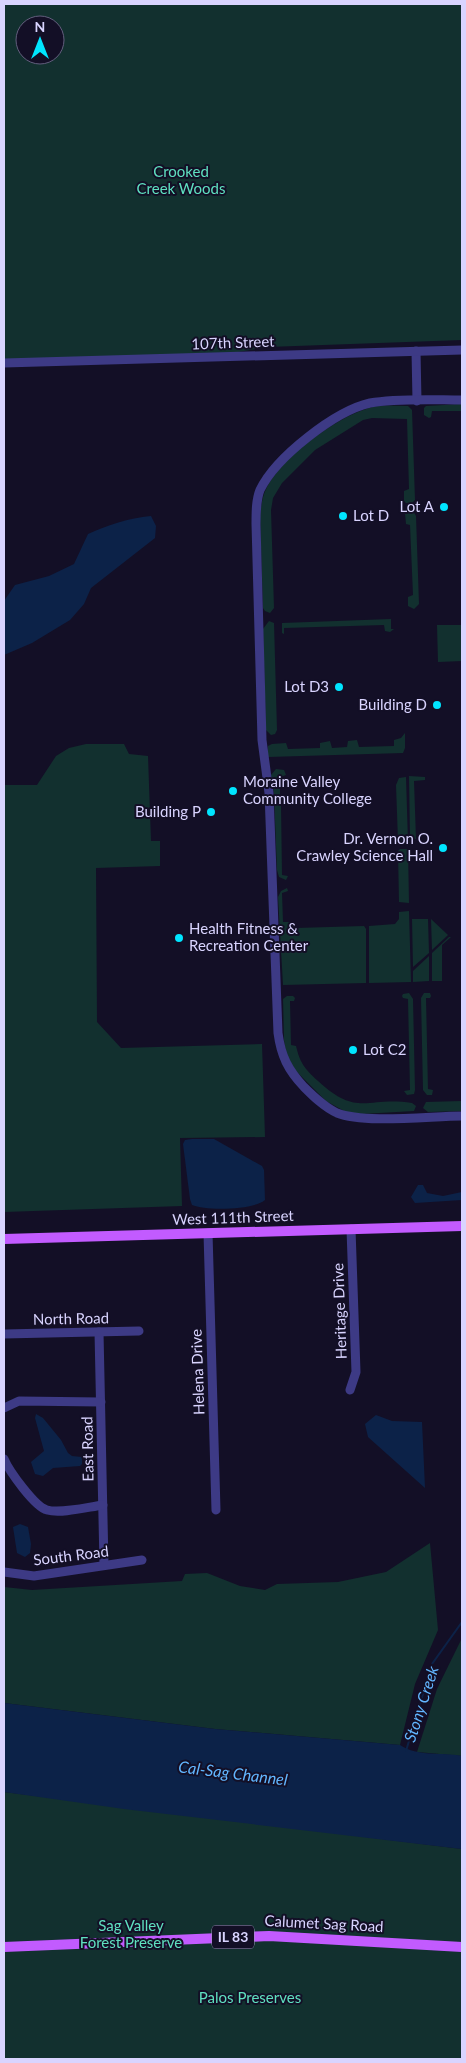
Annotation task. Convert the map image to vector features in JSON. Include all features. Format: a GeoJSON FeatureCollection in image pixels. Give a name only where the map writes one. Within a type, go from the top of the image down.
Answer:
{"type":"FeatureCollection","features":[{"type":"Feature","properties":{"kind":"main road","name":"West 111th Street"},"geometry":{"type":"LineString","coordinates":[[4,1240],[462,1226]]}},
{"type":"Feature","properties":{"kind":"main road","name":"Calumet Sag Road"},"geometry":{"type":"LineString","coordinates":[[4,1947],[269,1936],[462,1947]]}},
{"type":"Feature","properties":{"kind":"street","name":"107th Street"},"geometry":{"type":"LineString","coordinates":[[4,363],[462,350]]}},
{"type":"Feature","properties":{"kind":"street"},"geometry":{"type":"LineString","coordinates":[[416,351],[417,401]]}},
{"type":"Feature","properties":{"kind":"street"},"geometry":{"type":"LineString","coordinates":[[462,400],[372,403],[359,406],[324,426],[301,442],[272,472],[260,490],[256,524],[262,740],[269,793],[278,1033],[282,1056],[293,1075],[323,1105],[336,1112],[361,1118],[462,1116]]}},
{"type":"Feature","properties":{"kind":"street","name":"Heritage Drive"},"geometry":{"type":"LineString","coordinates":[[350,1390],[356,1372],[351,1229]]}},
{"type":"Feature","properties":{"kind":"street","name":"Helena Drive"},"geometry":{"type":"LineString","coordinates":[[208,1233],[216,1510]]}},
{"type":"Feature","properties":{"kind":"street","name":"North Road"},"geometry":{"type":"LineString","coordinates":[[4,1334],[138,1331]]}},
{"type":"Feature","properties":{"kind":"street","name":"East Road"},"geometry":{"type":"LineString","coordinates":[[99,1332],[104,1565]]}},
{"type":"Feature","properties":{"kind":"street"},"geometry":{"type":"LineString","coordinates":[[4,1408],[19,1401],[101,1402]]}},
{"type":"Feature","properties":{"kind":"street"},"geometry":{"type":"LineString","coordinates":[[4,1459],[18,1482],[42,1507],[48,1510],[55,1511],[103,1505]]}},
{"type":"Feature","properties":{"kind":"street","name":"South Road"},"geometry":{"type":"LineString","coordinates":[[4,1572],[34,1576],[142,1560]]}},
{"type":"Feature","properties":{"kind":"green space","name":"Crooked Creek Woods"},"geometry":{"type":"Polygon","coordinates":[[[4,4],[462,4],[462,340],[268,347],[238,352],[238,358],[4,364],[4,4]]]}},
{"type":"Feature","properties":{"kind":"green space"},"geometry":{"type":"Polygon","coordinates":[[[462,404],[462,411],[432,411],[429,418],[424,415],[424,408],[426,406],[462,404]]]}},
{"type":"Feature","properties":{"kind":"green space"},"geometry":{"type":"Polygon","coordinates":[[[408,406],[412,410],[415,500],[412,503],[404,501],[404,491],[409,489],[407,419],[372,418],[363,420],[315,450],[282,483],[273,498],[271,510],[274,608],[270,613],[265,611],[263,608],[260,517],[264,494],[275,475],[310,440],[339,421],[371,407],[408,406]]]}},
{"type":"Feature","properties":{"kind":"green space"},"geometry":{"type":"Polygon","coordinates":[[[413,511],[416,516],[419,604],[414,609],[408,606],[408,597],[413,595],[410,525],[406,524],[405,513],[413,511]]]}},
{"type":"Feature","properties":{"kind":"green space"},"geometry":{"type":"Polygon","coordinates":[[[391,619],[391,629],[394,629],[390,632],[385,631],[384,625],[284,628],[284,634],[282,633],[282,623],[391,619]]]}},
{"type":"Feature","properties":{"kind":"green space"},"geometry":{"type":"Polygon","coordinates":[[[269,621],[274,623],[277,730],[275,734],[271,735],[266,730],[263,629],[269,621]]]}},
{"type":"Feature","properties":{"kind":"green space"},"geometry":{"type":"Polygon","coordinates":[[[437,625],[462,625],[462,661],[438,662],[437,625]]]}},
{"type":"Feature","properties":{"kind":"green space"},"geometry":{"type":"Polygon","coordinates":[[[405,733],[403,753],[268,757],[268,746],[272,744],[286,743],[288,749],[320,748],[320,743],[330,741],[332,748],[347,747],[348,741],[357,740],[359,747],[394,746],[394,740],[401,738],[405,733]]]}},
{"type":"Feature","properties":{"kind":"green space"},"geometry":{"type":"Polygon","coordinates":[[[86,744],[124,744],[129,754],[148,756],[151,841],[160,841],[160,866],[96,868],[97,1022],[121,1048],[262,1044],[265,1137],[180,1138],[182,1206],[4,1212],[4,785],[37,785],[56,756],[69,748],[86,744]]]}},
{"type":"Feature","properties":{"kind":"green space"},"geometry":{"type":"Polygon","coordinates":[[[276,769],[284,770],[286,775],[280,777],[280,801],[286,801],[287,803],[281,805],[282,875],[288,876],[286,880],[279,877],[277,870],[274,794],[271,775],[276,769]]]}},
{"type":"Feature","properties":{"kind":"green space"},"geometry":{"type":"Polygon","coordinates":[[[409,776],[425,777],[425,780],[414,781],[416,839],[410,839],[409,776]]]}},
{"type":"Feature","properties":{"kind":"green space"},"geometry":{"type":"Polygon","coordinates":[[[406,777],[408,842],[398,841],[396,785],[399,778],[406,777]]]}},
{"type":"Feature","properties":{"kind":"green space"},"geometry":{"type":"Polygon","coordinates":[[[400,849],[408,849],[409,903],[399,902],[398,851],[400,849]]]}},
{"type":"Feature","properties":{"kind":"green space"},"geometry":{"type":"Polygon","coordinates":[[[287,888],[288,891],[282,893],[283,922],[289,922],[296,928],[364,926],[366,929],[366,983],[283,985],[278,897],[281,891],[287,888]]]}},
{"type":"Feature","properties":{"kind":"green space"},"geometry":{"type":"Polygon","coordinates":[[[409,911],[411,982],[369,983],[369,926],[395,924],[399,919],[399,912],[409,911]]]}},
{"type":"Feature","properties":{"kind":"green space"},"geometry":{"type":"Polygon","coordinates":[[[412,919],[428,919],[429,953],[413,967],[412,919]]]}},
{"type":"Feature","properties":{"kind":"green space"},"geometry":{"type":"Polygon","coordinates":[[[431,919],[448,935],[432,950],[431,919]]]}},
{"type":"Feature","properties":{"kind":"green space"},"geometry":{"type":"Polygon","coordinates":[[[451,937],[442,945],[442,981],[432,981],[432,953],[451,937]]]}},
{"type":"Feature","properties":{"kind":"green space"},"geometry":{"type":"Polygon","coordinates":[[[429,956],[429,981],[413,982],[413,971],[429,956]]]}},
{"type":"Feature","properties":{"kind":"green space"},"geometry":{"type":"Polygon","coordinates":[[[409,993],[413,999],[415,1090],[414,1094],[407,1095],[404,1091],[410,1090],[408,999],[402,996],[409,993]]]}},
{"type":"Feature","properties":{"kind":"green space"},"geometry":{"type":"Polygon","coordinates":[[[424,993],[430,993],[431,996],[426,998],[428,1089],[433,1090],[432,1095],[427,1095],[423,1090],[421,998],[424,993]]]}},
{"type":"Feature","properties":{"kind":"green space"},"geometry":{"type":"Polygon","coordinates":[[[287,996],[295,998],[294,1001],[290,1001],[291,1045],[296,1046],[303,1065],[318,1081],[343,1099],[363,1103],[412,1103],[416,1106],[414,1111],[362,1114],[346,1112],[326,1101],[295,1070],[286,1053],[283,999],[287,996]]]}},
{"type":"Feature","properties":{"kind":"green space"},"geometry":{"type":"Polygon","coordinates":[[[462,1101],[462,1111],[428,1112],[423,1108],[426,1102],[462,1101]]]}},
{"type":"Feature","properties":{"kind":"green space"},"geometry":{"type":"Polygon","coordinates":[[[430,1543],[438,1630],[415,1684],[400,1745],[215,1729],[4,1703],[4,1587],[32,1590],[182,1581],[185,1574],[207,1573],[240,1586],[265,1590],[277,1584],[338,1582],[386,1572],[430,1543]]]}},
{"type":"Feature","properties":{"kind":"green space"},"geometry":{"type":"Polygon","coordinates":[[[462,1638],[462,1756],[417,1752],[437,1689],[462,1638]]]}},
{"type":"Feature","properties":{"kind":"green space","name":"Sag Valley Forest Preserve"},"geometry":{"type":"Polygon","coordinates":[[[4,1792],[462,1849],[462,2059],[4,2059],[4,1792]]]}},
{"type":"Feature","properties":{"kind":"water"},"geometry":{"type":"Polygon","coordinates":[[[151,516],[156,526],[155,538],[91,588],[84,604],[70,620],[32,643],[4,655],[4,601],[15,585],[49,576],[74,564],[88,534],[118,522],[151,516]]]}},
{"type":"Feature","properties":{"kind":"water"},"geometry":{"type":"Polygon","coordinates":[[[214,1139],[262,1166],[264,1170],[265,1200],[240,1208],[208,1208],[192,1205],[183,1144],[185,1140],[214,1139]]]}},
{"type":"Feature","properties":{"kind":"water"},"geometry":{"type":"Polygon","coordinates":[[[418,1185],[423,1185],[427,1193],[443,1196],[462,1192],[462,1200],[415,1203],[411,1197],[418,1185]]]}},
{"type":"Feature","properties":{"kind":"water"},"geometry":{"type":"Polygon","coordinates":[[[36,1414],[43,1418],[61,1440],[68,1453],[72,1456],[82,1457],[82,1464],[80,1466],[53,1468],[43,1476],[35,1474],[31,1462],[44,1451],[35,1418],[36,1414]]]}},
{"type":"Feature","properties":{"kind":"water"},"geometry":{"type":"Polygon","coordinates":[[[376,1415],[392,1421],[422,1422],[425,1488],[368,1437],[365,1424],[376,1415]]]}},
{"type":"Feature","properties":{"kind":"water"},"geometry":{"type":"Polygon","coordinates":[[[20,1524],[28,1527],[31,1544],[30,1553],[25,1557],[17,1553],[13,1527],[20,1524]]]}},
{"type":"Feature","properties":{"kind":"water","name":"Cal-Sag Channel"},"geometry":{"type":"Polygon","coordinates":[[[4,1703],[215,1729],[400,1745],[422,1753],[462,1756],[462,1849],[124,1809],[4,1792],[4,1703]]]}},
{"type":"Feature","properties":{"kind":"waterway","name":"Stony Creek"},"geometry":{"type":"LineString","coordinates":[[406,1751],[432,1664],[462,1622]]}},
{"type":"Feature","properties":{"kind":"place","name":"Lot A"},"geometry":{"type":"Point","coordinates":[444,507]}},
{"type":"Feature","properties":{"kind":"place","name":"Lot D"},"geometry":{"type":"Point","coordinates":[343,516]}},
{"type":"Feature","properties":{"kind":"place","name":"Lot D3"},"geometry":{"type":"Point","coordinates":[339,687]}},
{"type":"Feature","properties":{"kind":"place","name":"Building D"},"geometry":{"type":"Point","coordinates":[437,705]}},
{"type":"Feature","properties":{"kind":"place","name":"Moraine Valley Community College"},"geometry":{"type":"Point","coordinates":[233,791]}},
{"type":"Feature","properties":{"kind":"place","name":"Building P"},"geometry":{"type":"Point","coordinates":[211,812]}},
{"type":"Feature","properties":{"kind":"place","name":"Dr. Vernon O. Crawley Science Hall"},"geometry":{"type":"Point","coordinates":[443,848]}},
{"type":"Feature","properties":{"kind":"place","name":"Health Fitness & Recreation Center"},"geometry":{"type":"Point","coordinates":[179,938]}},
{"type":"Feature","properties":{"kind":"place","name":"Lot C2"},"geometry":{"type":"Point","coordinates":[353,1050]}},
{"type":"Feature","properties":{"kind":"park label","name":"Palos Preserves"},"geometry":{"type":"Point","coordinates":[250,1998]}}]}
